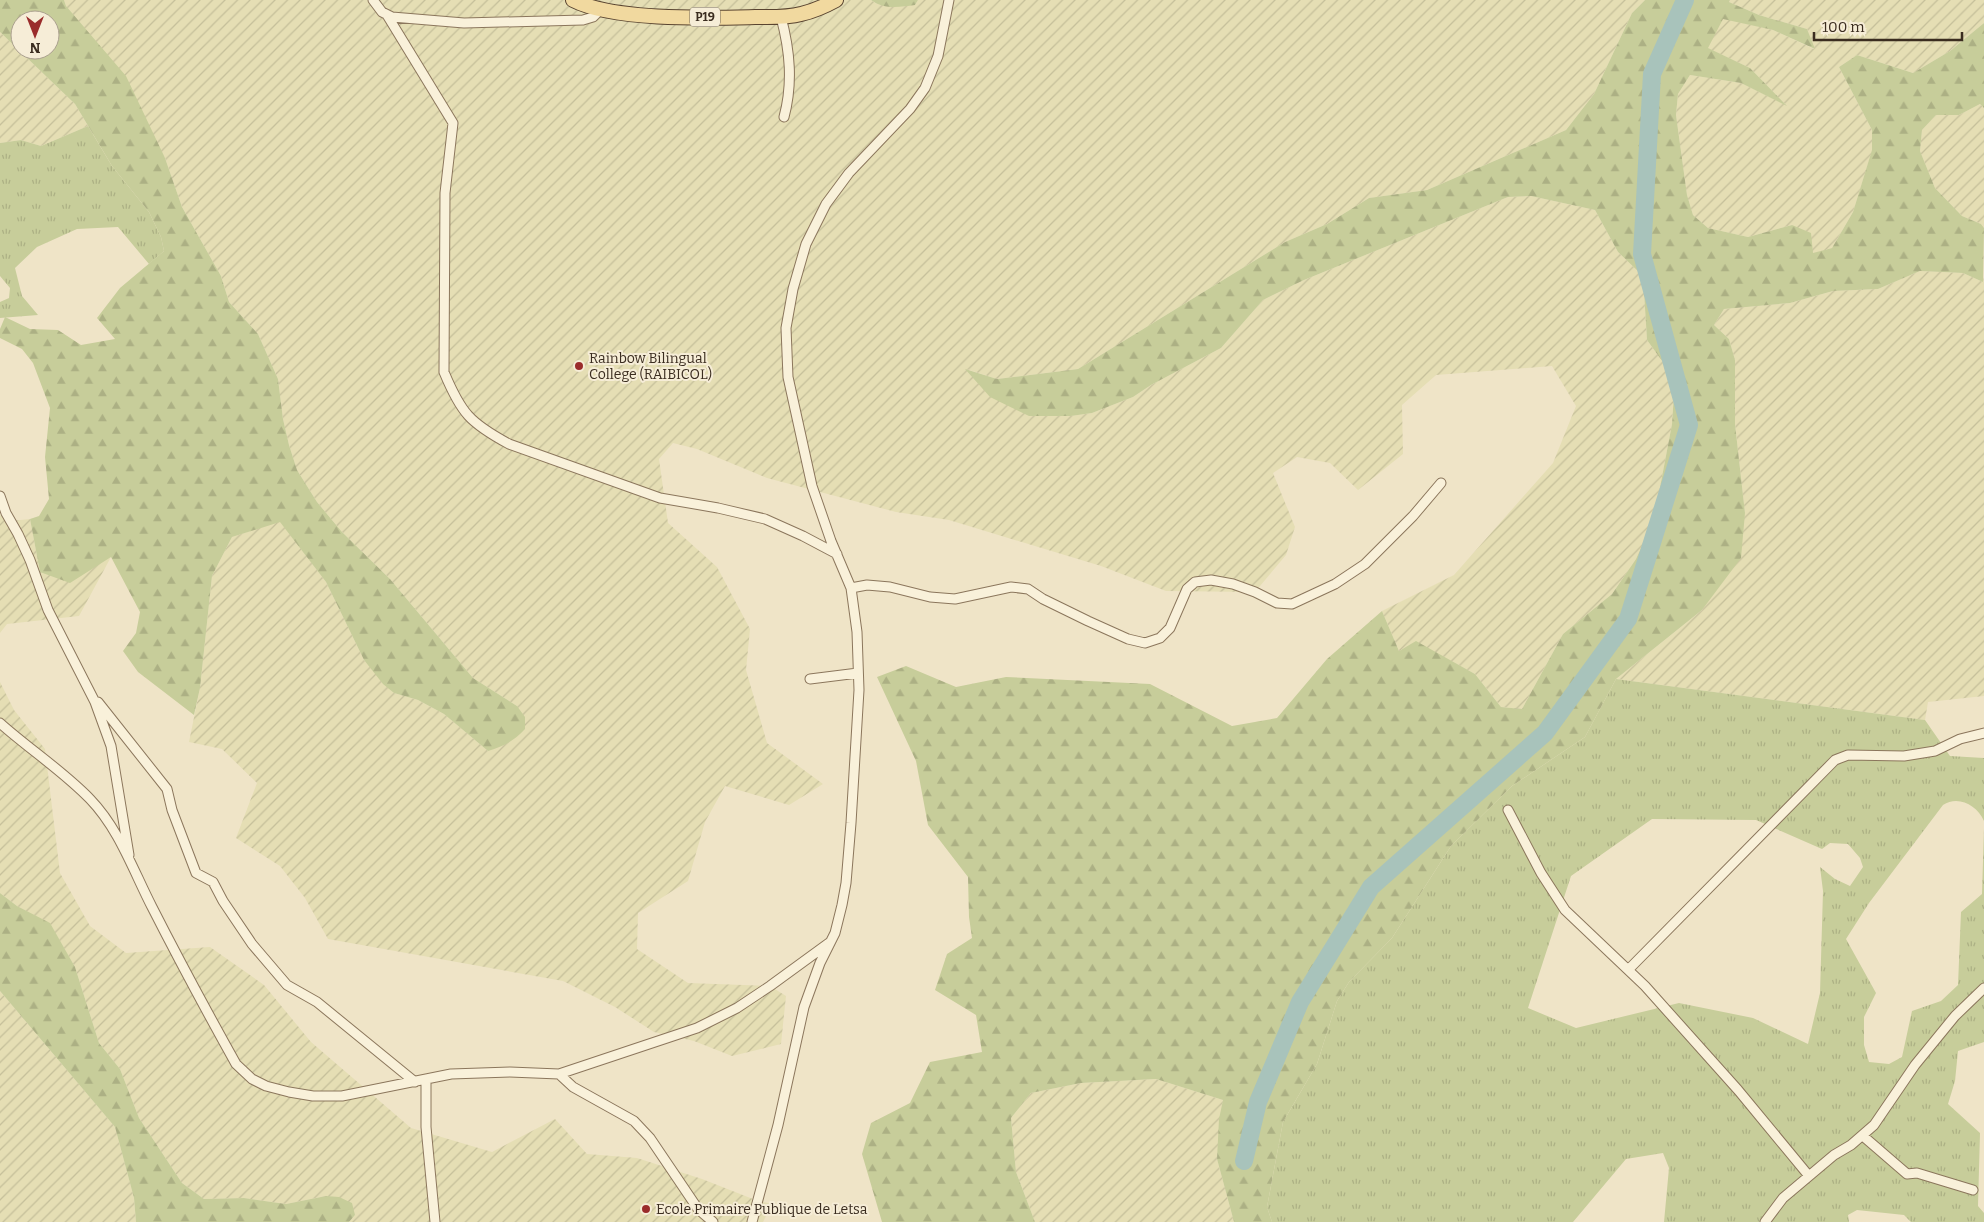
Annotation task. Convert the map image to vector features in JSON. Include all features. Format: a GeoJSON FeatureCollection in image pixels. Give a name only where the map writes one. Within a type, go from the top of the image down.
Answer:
{"type":"FeatureCollection","features":[{"type":"Feature","properties":{"kind":"main road","name":"P19"},"geometry":{"type":"LineString","coordinates":[[573,0],[601,9],[655,16],[781,17],[814,11],[836,0]]}},
{"type":"Feature","properties":{"kind":"street"},"geometry":{"type":"LineString","coordinates":[[374,0],[387,15],[453,123],[444,193],[444,372],[454,397],[467,416],[489,433],[509,444],[660,498],[766,519],[838,554]]}},
{"type":"Feature","properties":{"kind":"street"},"geometry":{"type":"LineString","coordinates":[[752,1222],[778,1125],[804,1008],[820,963],[835,933],[846,883],[858,705],[856,632],[851,588],[812,486],[788,377],[786,328],[793,289],[806,244],[826,204],[850,173],[910,109],[926,88],[938,56],[949,0]]}},
{"type":"Feature","properties":{"kind":"street"},"geometry":{"type":"LineString","coordinates":[[387,15],[398,19],[464,23],[522,23],[587,20],[601,9]]}},
{"type":"Feature","properties":{"kind":"street"},"geometry":{"type":"LineString","coordinates":[[781,17],[788,45],[791,76],[784,118]]}},
{"type":"Feature","properties":{"kind":"street"},"geometry":{"type":"LineString","coordinates":[[851,588],[866,585],[890,587],[930,597],[954,599],[1011,587],[1028,589],[1043,599],[1088,621],[1128,639],[1145,643],[1160,638],[1170,628],[1187,589],[1195,582],[1211,580],[1233,584],[1256,592],[1277,603],[1292,604],[1335,584],[1365,564],[1413,516],[1441,484]]}},
{"type":"Feature","properties":{"kind":"street"},"geometry":{"type":"LineString","coordinates":[[0,496],[6,513],[30,560],[48,610],[96,702],[111,746],[130,862]]}},
{"type":"Feature","properties":{"kind":"street"},"geometry":{"type":"LineString","coordinates":[[810,679],[858,673]]}},
{"type":"Feature","properties":{"kind":"street"},"geometry":{"type":"LineString","coordinates":[[96,702],[98,702],[167,789],[172,810],[196,873],[213,882],[223,901],[252,944],[287,985],[316,1002],[415,1082]]}},
{"type":"Feature","properties":{"kind":"street"},"geometry":{"type":"LineString","coordinates":[[0,723],[62,773],[90,799],[108,821],[236,1064],[252,1079],[266,1086],[313,1096],[342,1096],[451,1074],[482,1072],[559,1074],[689,1030],[737,1008],[831,942]]}},
{"type":"Feature","properties":{"kind":"street"},"geometry":{"type":"LineString","coordinates":[[1629,969],[1835,760],[1848,755],[1904,756],[1936,751],[1960,739],[1984,733]]}},
{"type":"Feature","properties":{"kind":"street"},"geometry":{"type":"LineString","coordinates":[[1508,810],[1541,873],[1565,910],[1629,969],[1738,1090],[1810,1176]]}},
{"type":"Feature","properties":{"kind":"street"},"geometry":{"type":"LineString","coordinates":[[1765,1222],[1783,1198],[1834,1155],[1863,1136],[1874,1125],[1915,1065],[1955,1016],[1984,988]]}},
{"type":"Feature","properties":{"kind":"street"},"geometry":{"type":"LineString","coordinates":[[559,1074],[574,1087],[634,1121],[650,1138],[698,1209],[713,1222]]}},
{"type":"Feature","properties":{"kind":"street"},"geometry":{"type":"LineString","coordinates":[[426,1080],[426,1127],[435,1222]]}},
{"type":"Feature","properties":{"kind":"street"},"geometry":{"type":"LineString","coordinates":[[1863,1136],[1907,1174],[1917,1173],[1973,1190]]}},
{"type":"Feature","properties":{"kind":"shaded area"},"geometry":{"type":"Polygon","coordinates":[[[64,0],[871,0],[877,4],[915,5],[918,0],[1645,0],[1632,13],[1594,94],[1566,130],[1427,190],[1369,198],[1327,224],[1285,242],[1078,369],[997,379],[966,369],[1071,416],[1092,413],[1133,397],[1151,385],[1221,348],[1263,300],[1304,280],[1508,197],[1531,196],[1595,210],[1618,252],[1643,276],[1647,340],[1675,379],[1672,424],[1654,519],[1636,559],[1612,594],[1563,634],[1522,709],[1501,707],[1475,674],[1416,642],[1399,651],[1382,611],[1454,575],[1553,463],[1576,406],[1552,366],[1436,375],[1402,405],[1403,454],[1358,490],[1330,463],[1297,457],[1273,473],[1295,527],[1286,555],[1255,592],[1166,591],[1101,566],[949,520],[896,512],[767,478],[697,449],[673,443],[659,459],[668,523],[717,567],[750,629],[746,670],[767,743],[823,784],[789,805],[725,786],[705,822],[688,881],[638,913],[637,949],[688,983],[770,986],[786,996],[781,1044],[732,1056],[694,1041],[654,1032],[615,1007],[563,981],[328,939],[305,898],[280,866],[236,838],[257,783],[222,749],[189,742],[200,688],[212,576],[232,537],[280,521],[326,582],[364,660],[394,693],[418,700],[444,714],[488,751],[517,706],[473,678],[390,579],[342,532],[317,502],[297,470],[283,419],[278,379],[258,334],[229,302],[221,276],[182,207],[165,158],[66,6],[64,0]]]}},
{"type":"Feature","properties":{"kind":"shaded area"},"geometry":{"type":"Polygon","coordinates":[[[1730,0],[1984,0],[1984,23],[1950,51],[1913,73],[1857,55],[1839,67],[1872,130],[1872,151],[1853,212],[1832,248],[1812,254],[1792,225],[1748,237],[1708,228],[1693,215],[1687,195],[1676,115],[1678,94],[1690,75],[1741,83],[1786,105],[1750,68],[1707,48],[1723,18],[1773,30],[1814,49],[1807,29],[1759,15],[1729,2],[1730,0]]]}},
{"type":"Feature","properties":{"kind":"shaded area"},"geometry":{"type":"Polygon","coordinates":[[[0,32],[10,42],[10,60],[29,60],[75,104],[88,126],[41,146],[21,140],[0,143],[0,32]]]}},
{"type":"Feature","properties":{"kind":"shaded area"},"geometry":{"type":"Polygon","coordinates":[[[1980,104],[1984,108],[1984,228],[1981,224],[1962,216],[1935,188],[1920,151],[1922,130],[1936,115],[1959,115],[1980,104]]]}},
{"type":"Feature","properties":{"kind":"shaded area"},"geometry":{"type":"Polygon","coordinates":[[[1920,271],[1963,273],[1983,282],[1984,277],[1984,696],[1928,702],[1925,720],[1616,679],[1702,610],[1745,513],[1735,424],[1735,360],[1729,339],[1714,325],[1724,309],[1790,303],[1833,291],[1878,289],[1920,271]]]}},
{"type":"Feature","properties":{"kind":"shaded area"},"geometry":{"type":"Polygon","coordinates":[[[0,515],[11,521],[30,519],[40,572],[111,557],[79,616],[7,624],[0,633],[0,515]]]}},
{"type":"Feature","properties":{"kind":"shaded area"},"geometry":{"type":"Polygon","coordinates":[[[0,682],[14,710],[45,749],[60,873],[90,926],[126,953],[210,947],[264,985],[311,1042],[411,1128],[492,1152],[555,1119],[587,1154],[637,1158],[702,1179],[758,1201],[772,1204],[763,1222],[349,1222],[355,1215],[326,1196],[286,1204],[244,1198],[204,1199],[182,1183],[139,1118],[120,1069],[99,1043],[75,967],[50,924],[17,906],[0,893],[0,682]]]}},
{"type":"Feature","properties":{"kind":"shaded area"},"geometry":{"type":"Polygon","coordinates":[[[0,991],[115,1127],[134,1198],[136,1222],[0,1222],[0,991]]]}},
{"type":"Feature","properties":{"kind":"shaded area"},"geometry":{"type":"Polygon","coordinates":[[[1156,1079],[1223,1100],[1217,1159],[1234,1222],[1035,1222],[1016,1172],[1011,1118],[1031,1093],[1081,1083],[1156,1079]]]}},
{"type":"Feature","properties":{"kind":"green space"},"geometry":{"type":"Polygon","coordinates":[[[0,0],[64,0],[66,6],[126,76],[165,158],[182,207],[221,276],[229,302],[258,334],[278,379],[283,419],[297,470],[317,502],[342,532],[390,579],[473,678],[517,706],[525,717],[525,729],[513,740],[488,751],[444,714],[418,700],[394,693],[383,684],[364,660],[326,582],[280,522],[232,537],[212,576],[200,688],[194,715],[138,672],[123,651],[136,633],[140,612],[111,557],[70,583],[40,572],[30,519],[39,516],[49,499],[45,457],[50,408],[33,363],[22,349],[0,338],[0,329],[5,317],[30,329],[58,330],[81,345],[115,339],[97,318],[120,288],[164,251],[161,237],[149,212],[112,166],[75,104],[29,60],[60,60],[60,10],[10,10],[10,42],[0,32],[0,0]]]}},
{"type":"Feature","properties":{"kind":"green space"},"geometry":{"type":"Polygon","coordinates":[[[871,0],[918,0],[915,5],[892,7],[881,5],[871,0]]]}},
{"type":"Feature","properties":{"kind":"green space"},"geometry":{"type":"Polygon","coordinates":[[[1645,0],[1730,0],[1729,2],[1759,15],[1807,29],[1815,49],[1773,30],[1723,19],[1708,48],[1750,68],[1787,106],[1741,83],[1690,75],[1678,94],[1676,115],[1687,195],[1693,215],[1708,228],[1748,237],[1792,225],[1811,233],[1813,253],[1832,248],[1853,212],[1872,150],[1872,130],[1839,67],[1857,55],[1913,73],[1950,51],[1984,23],[1984,108],[1980,104],[1959,115],[1936,115],[1922,130],[1920,151],[1935,188],[1962,216],[1981,224],[1984,228],[1983,282],[1963,273],[1920,271],[1878,289],[1833,291],[1790,303],[1724,309],[1714,325],[1729,339],[1735,360],[1735,424],[1745,513],[1741,558],[1702,610],[1616,679],[1585,737],[1512,786],[1451,846],[1392,938],[1349,982],[1337,1001],[1317,1064],[1283,1122],[1267,1207],[1272,1222],[1234,1222],[1217,1159],[1219,1119],[1223,1100],[1156,1079],[1081,1083],[1031,1093],[1011,1118],[1016,1172],[1035,1222],[882,1222],[862,1154],[871,1123],[910,1103],[930,1062],[982,1052],[976,1015],[935,990],[947,954],[972,938],[969,917],[968,877],[928,825],[916,761],[877,677],[906,666],[956,687],[1006,677],[1150,684],[1232,726],[1277,718],[1327,659],[1382,611],[1399,651],[1416,641],[1475,674],[1501,707],[1522,709],[1563,634],[1612,594],[1636,559],[1654,519],[1672,424],[1675,379],[1647,340],[1643,276],[1618,252],[1595,210],[1531,196],[1508,197],[1304,280],[1263,300],[1221,348],[1151,385],[1133,397],[1092,413],[1071,416],[1029,416],[990,397],[965,369],[997,379],[1078,369],[1285,242],[1327,224],[1369,198],[1427,190],[1566,130],[1594,94],[1632,13],[1645,0]]]}},
{"type":"Feature","properties":{"kind":"green space"},"geometry":{"type":"Polygon","coordinates":[[[88,126],[112,166],[149,212],[161,237],[164,251],[149,264],[118,227],[77,229],[37,247],[15,268],[22,296],[38,315],[0,318],[0,302],[9,298],[10,288],[0,276],[0,143],[21,140],[41,146],[88,126]]]}},
{"type":"Feature","properties":{"kind":"green space"},"geometry":{"type":"Polygon","coordinates":[[[1616,679],[1925,720],[1950,756],[1984,758],[1984,821],[1977,810],[1961,801],[1949,802],[1943,805],[1869,903],[1846,939],[1876,993],[1864,1017],[1864,1045],[1869,1062],[1889,1064],[1902,1057],[1912,1011],[1941,1001],[1958,985],[1961,912],[1982,894],[1984,828],[1984,1042],[1958,1051],[1955,1081],[1948,1104],[1980,1133],[1978,1206],[1984,1213],[1984,1222],[1911,1222],[1904,1215],[1857,1210],[1848,1215],[1849,1222],[1664,1222],[1669,1168],[1663,1153],[1626,1159],[1573,1222],[1272,1222],[1267,1207],[1283,1122],[1317,1064],[1337,1001],[1349,982],[1392,938],[1451,846],[1512,786],[1585,737],[1616,679]],[[1652,819],[1571,876],[1528,1008],[1576,1028],[1679,1003],[1753,1018],[1808,1044],[1820,993],[1823,891],[1820,867],[1835,879],[1850,886],[1863,867],[1860,858],[1848,844],[1830,843],[1822,849],[1756,820],[1652,819]]]}},
{"type":"Feature","properties":{"kind":"green space"},"geometry":{"type":"Polygon","coordinates":[[[0,893],[17,906],[50,923],[75,967],[99,1043],[120,1069],[139,1118],[182,1183],[204,1199],[244,1198],[286,1204],[326,1196],[339,1197],[352,1203],[355,1215],[349,1222],[136,1222],[134,1198],[115,1127],[0,991],[0,893]]]}},
{"type":"Feature","properties":{"kind":"waterway"},"geometry":{"type":"LineString","coordinates":[[1244,1161],[1258,1102],[1300,1002],[1371,887],[1545,733],[1628,619],[1689,425],[1642,254],[1652,74],[1685,0]]}},
{"type":"Feature","properties":{"kind":"place","name":"Rainbow Bilingual College (RAIBICOL)"},"geometry":{"type":"Point","coordinates":[579,366]}},
{"type":"Feature","properties":{"kind":"place","name":"Ecole Primaire Publique de Letsa"},"geometry":{"type":"Point","coordinates":[646,1209]}}]}
